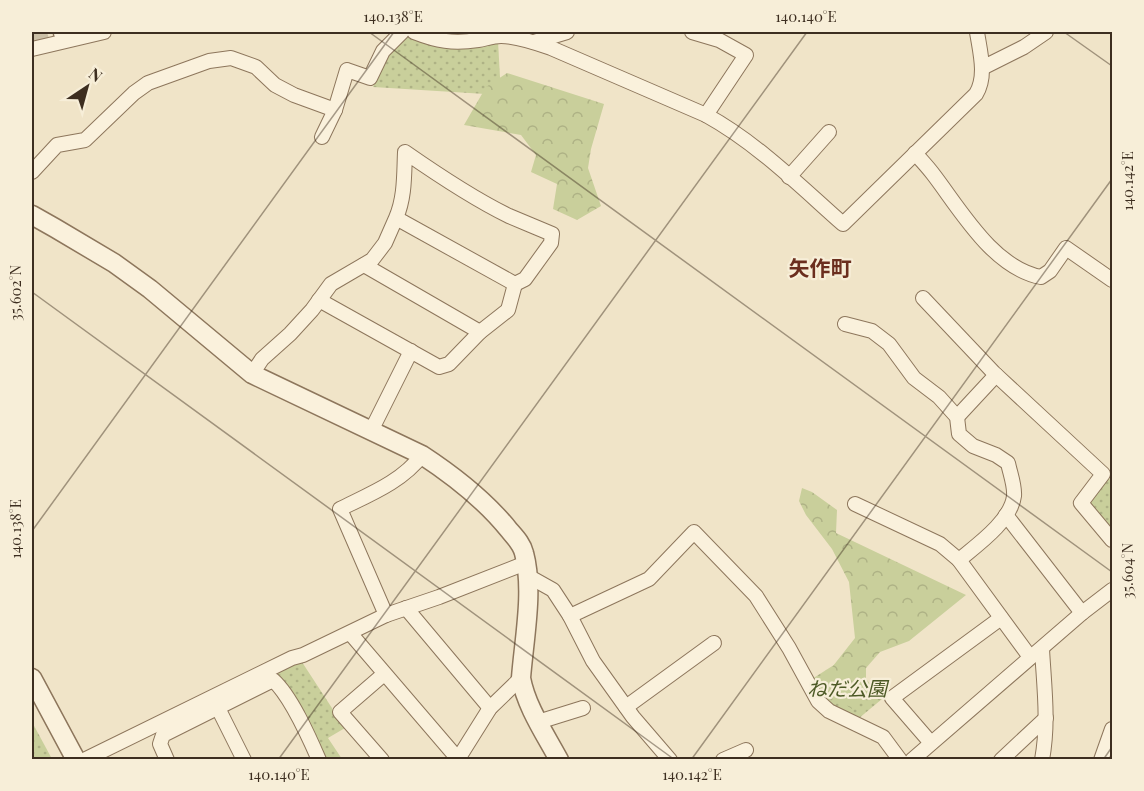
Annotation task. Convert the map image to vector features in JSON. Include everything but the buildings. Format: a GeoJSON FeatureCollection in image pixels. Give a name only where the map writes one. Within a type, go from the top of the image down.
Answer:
{"type":"FeatureCollection","features":[{"type":"Feature","properties":{"kind":"street"},"geometry":{"type":"LineString","coordinates":[[32,50],[104,32]]}},
{"type":"Feature","properties":{"kind":"street"},"geometry":{"type":"LineString","coordinates":[[322,137],[335,110],[347,70],[370,78],[383,51],[402,32]]}},
{"type":"Feature","properties":{"kind":"street"},"geometry":{"type":"LineString","coordinates":[[414,32],[452,43],[502,36],[534,42],[706,116],[724,125],[753,146],[843,224],[976,94],[981,86],[982,68],[977,32]]}},
{"type":"Feature","properties":{"kind":"street"},"geometry":{"type":"LineString","coordinates":[[534,42],[567,32]]}},
{"type":"Feature","properties":{"kind":"street"},"geometry":{"type":"LineString","coordinates":[[692,32],[719,40],[746,55],[706,116]]}},
{"type":"Feature","properties":{"kind":"street"},"geometry":{"type":"LineString","coordinates":[[982,68],[1024,47],[1046,32]]}},
{"type":"Feature","properties":{"kind":"street"},"geometry":{"type":"LineString","coordinates":[[32,172],[57,144],[85,140],[134,93],[148,83],[209,61],[231,58],[256,67],[276,85],[294,95],[335,110]]}},
{"type":"Feature","properties":{"kind":"street"},"geometry":{"type":"LineString","coordinates":[[789,177],[829,132]]}},
{"type":"Feature","properties":{"kind":"street"},"geometry":{"type":"LineString","coordinates":[[252,374],[262,359],[312,310],[319,300],[331,284],[372,260],[385,243],[404,191],[405,152],[476,198],[552,234],[550,243],[525,279],[515,284],[508,310],[480,332],[449,364],[440,367],[319,300]]}},
{"type":"Feature","properties":{"kind":"street"},"geometry":{"type":"LineString","coordinates":[[915,153],[984,241],[1012,266],[1028,275],[1041,277],[1050,272],[1066,248],[1113,280]]}},
{"type":"Feature","properties":{"kind":"street"},"geometry":{"type":"LineString","coordinates":[[32,215],[114,263],[150,289],[252,374],[422,455],[471,490],[500,518],[524,551],[527,569],[528,598],[521,678],[523,689],[559,759]]}},
{"type":"Feature","properties":{"kind":"street"},"geometry":{"type":"LineString","coordinates":[[396,218],[515,284]]}},
{"type":"Feature","properties":{"kind":"street"},"geometry":{"type":"LineString","coordinates":[[364,265],[480,332]]}},
{"type":"Feature","properties":{"kind":"street"},"geometry":{"type":"LineString","coordinates":[[923,298],[996,375],[1103,474],[1081,503],[1113,540]]}},
{"type":"Feature","properties":{"kind":"street"},"geometry":{"type":"LineString","coordinates":[[845,324],[872,331],[890,344],[914,378],[939,397],[957,417],[959,434],[973,446],[996,455],[1008,463],[1014,495],[1006,515],[992,532],[959,560]]}},
{"type":"Feature","properties":{"kind":"street"},"geometry":{"type":"LineString","coordinates":[[371,431],[411,351]]}},
{"type":"Feature","properties":{"kind":"street"},"geometry":{"type":"LineString","coordinates":[[957,417],[996,375]]}},
{"type":"Feature","properties":{"kind":"street"},"geometry":{"type":"LineString","coordinates":[[386,615],[340,509],[382,488],[414,465],[422,455]]}},
{"type":"Feature","properties":{"kind":"street"},"geometry":{"type":"LineString","coordinates":[[855,504],[940,544],[959,560],[1030,657]]}},
{"type":"Feature","properties":{"kind":"street"},"geometry":{"type":"LineString","coordinates":[[1006,515],[1083,613]]}},
{"type":"Feature","properties":{"kind":"street"},"geometry":{"type":"LineString","coordinates":[[570,616],[649,579],[694,532],[756,596],[789,648],[818,701],[829,711],[883,737],[900,759]]}},
{"type":"Feature","properties":{"kind":"street"},"geometry":{"type":"LineString","coordinates":[[84,759],[386,615],[527,569]]}},
{"type":"Feature","properties":{"kind":"street"},"geometry":{"type":"LineString","coordinates":[[527,569],[553,590],[570,616],[593,661],[633,717],[670,759]]}},
{"type":"Feature","properties":{"kind":"street"},"geometry":{"type":"LineString","coordinates":[[912,759],[1030,657],[1113,590]]}},
{"type":"Feature","properties":{"kind":"street"},"geometry":{"type":"LineString","coordinates":[[406,608],[490,708]]}},
{"type":"Feature","properties":{"kind":"street"},"geometry":{"type":"LineString","coordinates":[[931,742],[892,698],[1001,618]]}},
{"type":"Feature","properties":{"kind":"street"},"geometry":{"type":"LineString","coordinates":[[350,633],[458,759],[490,708],[521,678]]}},
{"type":"Feature","properties":{"kind":"street"},"geometry":{"type":"LineString","coordinates":[[626,707],[714,643]]}},
{"type":"Feature","properties":{"kind":"street"},"geometry":{"type":"LineString","coordinates":[[1041,649],[1046,718],[1042,759]]}},
{"type":"Feature","properties":{"kind":"street"},"geometry":{"type":"LineString","coordinates":[[382,759],[340,712],[384,674]]}},
{"type":"Feature","properties":{"kind":"street"},"geometry":{"type":"LineString","coordinates":[[32,678],[76,759]]}},
{"type":"Feature","properties":{"kind":"street"},"geometry":{"type":"LineString","coordinates":[[167,759],[160,744],[163,735],[273,680],[282,687],[318,759]]}},
{"type":"Feature","properties":{"kind":"street"},"geometry":{"type":"LineString","coordinates":[[218,708],[244,759]]}},
{"type":"Feature","properties":{"kind":"street"},"geometry":{"type":"LineString","coordinates":[[538,722],[583,708]]}},
{"type":"Feature","properties":{"kind":"street"},"geometry":{"type":"LineString","coordinates":[[1001,759],[1046,718]]}},
{"type":"Feature","properties":{"kind":"street"},"geometry":{"type":"LineString","coordinates":[[1101,759],[1112,732]]}},
{"type":"Feature","properties":{"kind":"street"},"geometry":{"type":"LineString","coordinates":[[723,759],[746,750]]}},
{"type":"Feature","properties":{"kind":"green space"},"geometry":{"type":"Polygon","coordinates":[[[410,32],[498,41],[501,95],[373,87],[393,48],[410,32]]]}},
{"type":"Feature","properties":{"kind":"green space"},"geometry":{"type":"Polygon","coordinates":[[[507,73],[604,104],[588,168],[601,206],[577,220],[553,209],[557,184],[531,172],[536,155],[521,135],[464,125],[486,87],[507,73]]]}},
{"type":"Feature","properties":{"kind":"green space"},"geometry":{"type":"Polygon","coordinates":[[[1108,478],[1112,481],[1112,534],[1090,507],[1090,500],[1108,478]]]}},
{"type":"Feature","properties":{"kind":"green space"},"geometry":{"type":"Polygon","coordinates":[[[802,488],[812,492],[837,510],[836,533],[966,595],[909,641],[880,652],[866,668],[866,681],[852,709],[826,692],[822,680],[855,638],[849,582],[832,549],[806,515],[799,501],[802,488]]]}},
{"type":"Feature","properties":{"kind":"green space","name":"ねだ公園"},"geometry":{"type":"Polygon","coordinates":[[[848,656],[882,699],[858,719],[831,704],[812,679],[848,656]]]}},
{"type":"Feature","properties":{"kind":"green space"},"geometry":{"type":"Polygon","coordinates":[[[300,659],[345,728],[328,738],[342,759],[321,759],[312,737],[276,671],[300,659]]]}},
{"type":"Feature","properties":{"kind":"green space"},"geometry":{"type":"Polygon","coordinates":[[[32,722],[52,759],[32,759],[32,722]]]}},
{"type":"Feature","properties":{"kind":"tunnel"},"geometry":{"type":"LineString","coordinates":[[32,44],[63,33]]}},
{"type":"Feature","properties":{"kind":"district","name":"矢作町"},"geometry":{"type":"Point","coordinates":[820,269]}}]}
